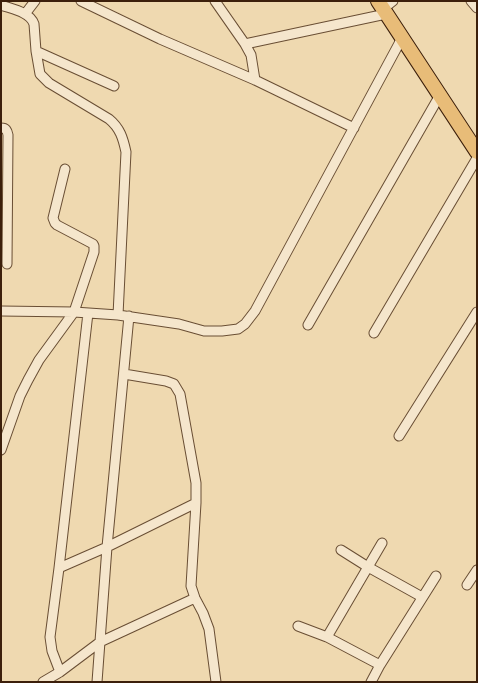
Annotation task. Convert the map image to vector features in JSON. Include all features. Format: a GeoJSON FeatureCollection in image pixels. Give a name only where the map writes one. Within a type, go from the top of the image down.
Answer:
{"type":"FeatureCollection","features":[{"type":"Feature","properties":{"kind":"main road"},"geometry":{"type":"LineString","coordinates":[[385,6],[402,38],[477,152]]}},
{"type":"Feature","properties":{"kind":"street"},"geometry":{"type":"LineString","coordinates":[[25,14],[35,1]]}},
{"type":"Feature","properties":{"kind":"street"},"geometry":{"type":"LineString","coordinates":[[81,1],[160,39],[255,80],[354,128]]}},
{"type":"Feature","properties":{"kind":"street"},"geometry":{"type":"LineString","coordinates":[[215,1],[245,44],[250,55],[255,80]]}},
{"type":"Feature","properties":{"kind":"street"},"geometry":{"type":"LineString","coordinates":[[471,1],[477,8]]}},
{"type":"Feature","properties":{"kind":"street"},"geometry":{"type":"LineString","coordinates":[[1,5],[25,14],[33,21],[40,74],[44,79],[109,119],[120,131],[126,152],[118,314]]}},
{"type":"Feature","properties":{"kind":"street"},"geometry":{"type":"LineString","coordinates":[[245,44],[385,6]]}},
{"type":"Feature","properties":{"kind":"street"},"geometry":{"type":"LineString","coordinates":[[1,311],[118,314],[179,324],[204,331],[238,329],[245,324],[254,311],[402,38]]}},
{"type":"Feature","properties":{"kind":"street"},"geometry":{"type":"LineString","coordinates":[[36,52],[114,86]]}},
{"type":"Feature","properties":{"kind":"street"},"geometry":{"type":"LineString","coordinates":[[308,325],[440,95]]}},
{"type":"Feature","properties":{"kind":"street"},"geometry":{"type":"LineString","coordinates":[[1,128],[5,128],[8,135],[7,264]]}},
{"type":"Feature","properties":{"kind":"street"},"geometry":{"type":"LineString","coordinates":[[374,333],[477,158]]}},
{"type":"Feature","properties":{"kind":"street"},"geometry":{"type":"LineString","coordinates":[[1,450],[4,436],[28,380],[39,360],[74,312],[95,249],[93,244],[53,221],[65,169]]}},
{"type":"Feature","properties":{"kind":"street"},"geometry":{"type":"LineString","coordinates":[[399,436],[477,312]]}},
{"type":"Feature","properties":{"kind":"street"},"geometry":{"type":"LineString","coordinates":[[60,672],[52,651],[50,637],[88,313]]}},
{"type":"Feature","properties":{"kind":"street"},"geometry":{"type":"LineString","coordinates":[[97,682],[107,548],[129,316]]}},
{"type":"Feature","properties":{"kind":"street"},"geometry":{"type":"LineString","coordinates":[[124,374],[166,380],[174,384],[180,394],[196,483],[191,586],[209,629],[216,682]]}},
{"type":"Feature","properties":{"kind":"street"},"geometry":{"type":"LineString","coordinates":[[59,568],[107,548],[196,503]]}},
{"type":"Feature","properties":{"kind":"street"},"geometry":{"type":"LineString","coordinates":[[327,637],[382,543]]}},
{"type":"Feature","properties":{"kind":"street"},"geometry":{"type":"LineString","coordinates":[[341,550],[422,597]]}},
{"type":"Feature","properties":{"kind":"street"},"geometry":{"type":"LineString","coordinates":[[467,585],[477,570]]}},
{"type":"Feature","properties":{"kind":"street"},"geometry":{"type":"LineString","coordinates":[[371,682],[380,665],[436,576]]}},
{"type":"Feature","properties":{"kind":"street"},"geometry":{"type":"LineString","coordinates":[[43,682],[60,672],[100,642],[195,598]]}},
{"type":"Feature","properties":{"kind":"street"},"geometry":{"type":"LineString","coordinates":[[298,626],[327,637],[380,665]]}}]}
